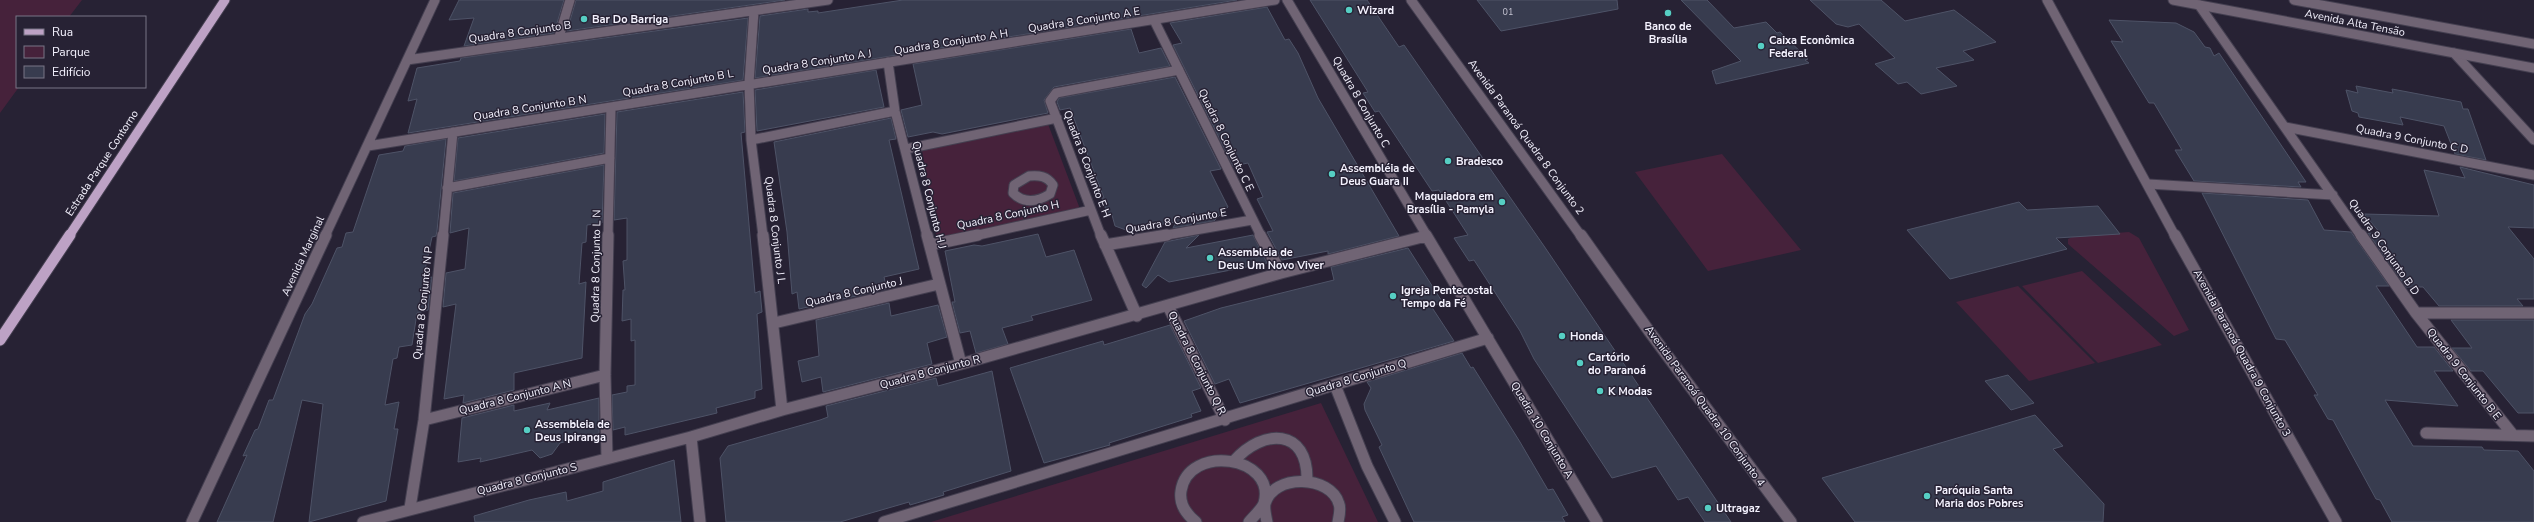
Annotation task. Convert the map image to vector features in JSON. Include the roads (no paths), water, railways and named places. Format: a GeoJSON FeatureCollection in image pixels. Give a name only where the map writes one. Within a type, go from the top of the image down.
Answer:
{"type":"FeatureCollection","features":[{"type":"Feature","properties":{"kind":"main road","name":"Estrada Parque Contorno"},"geometry":{"type":"LineString","coordinates":[[0,340],[225,0]]}},
{"type":"Feature","properties":{"kind":"street","name":"Avenida Marginal"},"geometry":{"type":"LineString","coordinates":[[192,522],[435,0]]}},
{"type":"Feature","properties":{"kind":"street"},"geometry":{"type":"LineString","coordinates":[[560,37],[570,0]]}},
{"type":"Feature","properties":{"kind":"street","name":"Quadra 8 Conjunto B"},"geometry":{"type":"LineString","coordinates":[[407,60],[828,0]]}},
{"type":"Feature","properties":{"kind":"street","name":"Quadra 8 Conjunto A E"},"geometry":{"type":"LineString","coordinates":[[1017,42],[1275,0]]}},
{"type":"Feature","properties":{"kind":"street","name":"Quadra 8 Conjunto C"},"geometry":{"type":"LineString","coordinates":[[1287,0],[1488,338]]}},
{"type":"Feature","properties":{"kind":"street","name":"Avenida Paranoá Quadra 8 Conjunto 2"},"geometry":{"type":"LineString","coordinates":[[1412,0],[1476,87],[1620,290]]}},
{"type":"Feature","properties":{"kind":"street","name":"Avenida Paranoá Quadra 9 Conjunto 3"},"geometry":{"type":"LineString","coordinates":[[2047,0],[2336,522]]}},
{"type":"Feature","properties":{"kind":"street","name":"Avenida Alta Tensão"},"geometry":{"type":"LineString","coordinates":[[2173,0],[2534,68]]}},
{"type":"Feature","properties":{"kind":"street","name":"Avenida Alta Tensão"},"geometry":{"type":"LineString","coordinates":[[2294,0],[2534,44]]}},
{"type":"Feature","properties":{"kind":"street","name":"Quadra 9 Conjunto B D"},"geometry":{"type":"LineString","coordinates":[[2199,5],[2416,313]]}},
{"type":"Feature","properties":{"kind":"street","name":"Quadra 8 Conjunto J L"},"geometry":{"type":"LineString","coordinates":[[754,11],[749,83],[751,140],[774,323],[782,410]]}},
{"type":"Feature","properties":{"kind":"street"},"geometry":{"type":"LineString","coordinates":[[1154,20],[1179,70]]}},
{"type":"Feature","properties":{"kind":"street","name":"Quadra 8 Conjunto A H"},"geometry":{"type":"LineString","coordinates":[[888,62],[1017,42]]}},
{"type":"Feature","properties":{"kind":"street"},"geometry":{"type":"LineString","coordinates":[[2454,53],[2534,140]]}},
{"type":"Feature","properties":{"kind":"street","name":"Quadra 8 Conjunto A J"},"geometry":{"type":"LineString","coordinates":[[749,83],[888,62]]}},
{"type":"Feature","properties":{"kind":"street","name":"Quadra 8 Conjunto H J"},"geometry":{"type":"LineString","coordinates":[[888,62],[895,111],[960,364]]}},
{"type":"Feature","properties":{"kind":"street","name":"Quadra 8 Conjunto E H"},"geometry":{"type":"LineString","coordinates":[[1137,316],[1105,245],[1050,101],[1056,93],[1179,70]]}},
{"type":"Feature","properties":{"kind":"street","name":"Quadra 8 Conjunto C E"},"geometry":{"type":"LineString","coordinates":[[1179,70],[1252,220]]}},
{"type":"Feature","properties":{"kind":"street","name":"Quadra 8 Conjunto B L"},"geometry":{"type":"LineString","coordinates":[[611,107],[749,83]]}},
{"type":"Feature","properties":{"kind":"street","name":"Quadra 8 Conjunto B N"},"geometry":{"type":"LineString","coordinates":[[368,146],[611,107]]}},
{"type":"Feature","properties":{"kind":"street","name":"Quadra 8 Conjunto L N"},"geometry":{"type":"LineString","coordinates":[[607,458],[605,375],[611,107]]}},
{"type":"Feature","properties":{"kind":"street"},"geometry":{"type":"LineString","coordinates":[[751,140],[895,111]]}},
{"type":"Feature","properties":{"kind":"street"},"geometry":{"type":"LineString","coordinates":[[906,149],[1057,118]]}},
{"type":"Feature","properties":{"kind":"street","name":"Quadra 9 Conjunto C D"},"geometry":{"type":"LineString","coordinates":[[2285,128],[2534,175]]}},
{"type":"Feature","properties":{"kind":"street","name":"Quadra 8 Conjunto N P"},"geometry":{"type":"LineString","coordinates":[[410,508],[424,420],[453,132]]}},
{"type":"Feature","properties":{"kind":"street"},"geometry":{"type":"LineString","coordinates":[[447,188],[610,158]]}},
{"type":"Feature","properties":{"kind":"street"},"geometry":{"type":"LineString","coordinates":[[2148,184],[2333,196]]}},
{"type":"Feature","properties":{"kind":"street","name":"Quadra 8 Conjunto H"},"geometry":{"type":"LineString","coordinates":[[930,244],[1091,210]]}},
{"type":"Feature","properties":{"kind":"street"},"geometry":{"type":"LineString","coordinates":[[1252,220],[1281,273]]}},
{"type":"Feature","properties":{"kind":"street","name":"Quadra 8 Conjunto E"},"geometry":{"type":"LineString","coordinates":[[1105,245],[1252,220]]}},
{"type":"Feature","properties":{"kind":"street"},"geometry":{"type":"LineString","coordinates":[[1168,306],[1281,273],[1426,236]]}},
{"type":"Feature","properties":{"kind":"street","name":"Quadra 8 Conjunto J"},"geometry":{"type":"LineString","coordinates":[[774,323],[939,284]]}},
{"type":"Feature","properties":{"kind":"street","name":"Avenida Paranoá Quadra 10 Conjunto 4"},"geometry":{"type":"LineString","coordinates":[[1620,290],[1791,522]]}},
{"type":"Feature","properties":{"kind":"street","name":"Quadra 8 Conjunto R"},"geometry":{"type":"LineString","coordinates":[[691,436],[782,410],[1137,316],[1168,306]]}},
{"type":"Feature","properties":{"kind":"street","name":"Quadra 8 Conjunto Q R"},"geometry":{"type":"LineString","coordinates":[[1168,306],[1225,420]]}},
{"type":"Feature","properties":{"kind":"street"},"geometry":{"type":"LineString","coordinates":[[2416,313],[2534,313]]}},
{"type":"Feature","properties":{"kind":"street","name":"Quadra 9 Conjunto B E"},"geometry":{"type":"LineString","coordinates":[[2416,313],[2513,436]]}},
{"type":"Feature","properties":{"kind":"street","name":"Quadra 8 Conjunto Q"},"geometry":{"type":"LineString","coordinates":[[1225,420],[1335,384],[1488,338]]}},
{"type":"Feature","properties":{"kind":"street","name":"Quadra 10 Conjunto A"},"geometry":{"type":"LineString","coordinates":[[1488,338],[1597,522]]}},
{"type":"Feature","properties":{"kind":"street","name":"Quadra 8 Conjunto A N"},"geometry":{"type":"LineString","coordinates":[[424,420],[605,375]]}},
{"type":"Feature","properties":{"kind":"street"},"geometry":{"type":"LineString","coordinates":[[1335,384],[1367,466],[1395,522]]}},
{"type":"Feature","properties":{"kind":"street"},"geometry":{"type":"LineString","coordinates":[[884,522],[1225,420]]}},
{"type":"Feature","properties":{"kind":"street"},"geometry":{"type":"LineString","coordinates":[[2426,433],[2534,436]]}},
{"type":"Feature","properties":{"kind":"street"},"geometry":{"type":"LineString","coordinates":[[691,436],[700,522]]}},
{"type":"Feature","properties":{"kind":"street","name":"Quadra 8 Conjunto S"},"geometry":{"type":"LineString","coordinates":[[363,522],[410,508],[691,436]]}},
{"type":"Feature","properties":{"kind":"street"},"geometry":{"type":"LineString","coordinates":[[1234,461],[1243,449],[1252,442],[1263,438],[1286,440],[1304,452],[1308,461],[1307,480]]}},
{"type":"Feature","properties":{"kind":"street"},"geometry":{"type":"LineString","coordinates":[[1196,522],[1187,513],[1182,503],[1181,492],[1184,481],[1192,472],[1203,464],[1216,460],[1234,461],[1255,471],[1263,481],[1266,492],[1265,504],[1267,522]]}},
{"type":"Feature","properties":{"kind":"street"},"geometry":{"type":"LineString","coordinates":[[1249,522],[1257,515],[1273,491],[1292,481],[1307,480],[1327,487],[1335,495],[1340,504],[1341,515],[1338,522]]}},
{"type":"Feature","properties":{"kind":"place","name":"Wizard"},"geometry":{"type":"Point","coordinates":[1349,10]}},
{"type":"Feature","properties":{"kind":"place","name":"Banco de Brasília"},"geometry":{"type":"Point","coordinates":[1668,13]}},
{"type":"Feature","properties":{"kind":"place","name":"Bar Do Barriga"},"geometry":{"type":"Point","coordinates":[584,19]}},
{"type":"Feature","properties":{"kind":"place","name":"Caixa Econômica Federal"},"geometry":{"type":"Point","coordinates":[1761,46]}},
{"type":"Feature","properties":{"kind":"place","name":"Bradesco"},"geometry":{"type":"Point","coordinates":[1448,161]}},
{"type":"Feature","properties":{"kind":"place","name":"Assembléia de Deus Guara II"},"geometry":{"type":"Point","coordinates":[1332,174]}},
{"type":"Feature","properties":{"kind":"place","name":"Maquiadora em Brasília - Pamyla"},"geometry":{"type":"Point","coordinates":[1502,202]}},
{"type":"Feature","properties":{"kind":"place","name":"Assembleia de Deus Um Novo Viver"},"geometry":{"type":"Point","coordinates":[1210,258]}},
{"type":"Feature","properties":{"kind":"place","name":"Igreja Pentecostal Tempo da Fé"},"geometry":{"type":"Point","coordinates":[1393,296]}},
{"type":"Feature","properties":{"kind":"place","name":"Honda"},"geometry":{"type":"Point","coordinates":[1562,336]}},
{"type":"Feature","properties":{"kind":"place","name":"Cartório do Paranoá"},"geometry":{"type":"Point","coordinates":[1580,363]}},
{"type":"Feature","properties":{"kind":"place","name":"K Modas"},"geometry":{"type":"Point","coordinates":[1600,391]}},
{"type":"Feature","properties":{"kind":"place","name":"Assembleia de Deus Ipiranga"},"geometry":{"type":"Point","coordinates":[527,430]}},
{"type":"Feature","properties":{"kind":"place","name":"Paróquia Santa Maria dos Pobres"},"geometry":{"type":"Point","coordinates":[1927,496]}},
{"type":"Feature","properties":{"kind":"place","name":"Ultragaz"},"geometry":{"type":"Point","coordinates":[1708,508]}}]}
